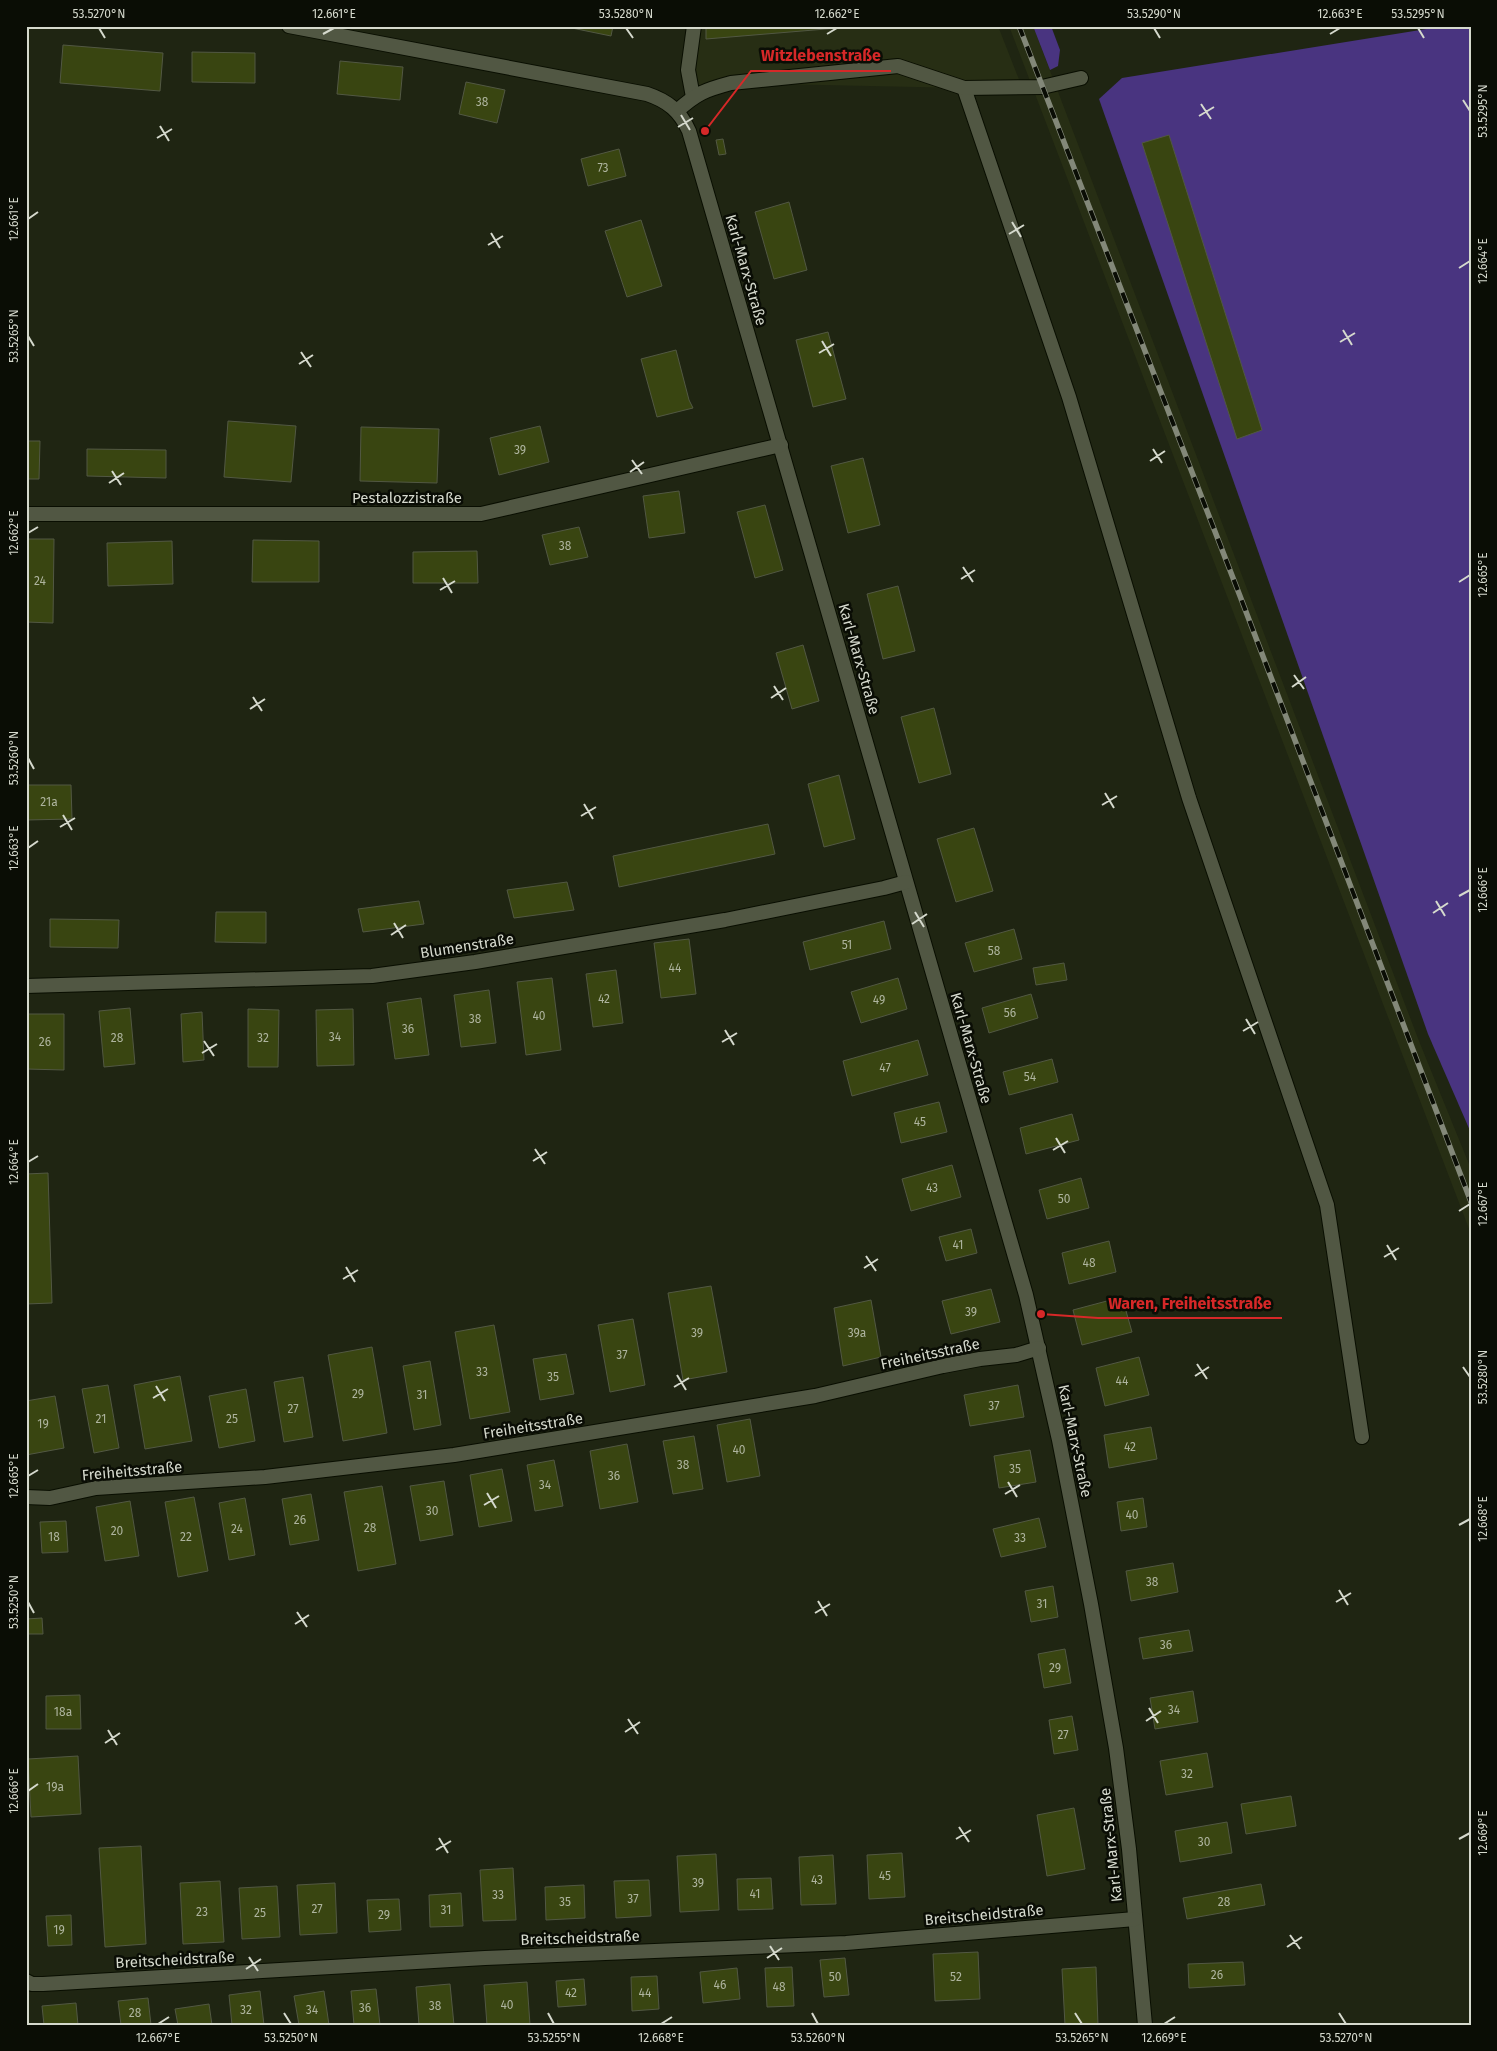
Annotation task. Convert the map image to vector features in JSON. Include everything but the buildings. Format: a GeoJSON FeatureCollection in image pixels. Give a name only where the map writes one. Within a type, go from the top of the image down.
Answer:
{"type":"FeatureCollection","features":[{"type":"Feature","properties":{"kind":"street"},"geometry":{"type":"LineString","coordinates":[[289,26],[647,94],[673,108],[704,90],[731,83],[898,66],[964,88],[1042,87],[1081,78]]}},
{"type":"Feature","properties":{"kind":"street"},"geometry":{"type":"LineString","coordinates":[[693,97],[688,70],[694,26]]}},
{"type":"Feature","properties":{"kind":"street"},"geometry":{"type":"LineString","coordinates":[[964,88],[1069,397],[1189,798],[1327,1205],[1362,1437]]}},
{"type":"Feature","properties":{"kind":"street","name":"Karl-Marx-Straße"},"geometry":{"type":"LineString","coordinates":[[673,108],[689,131],[1026,1295],[1059,1440],[1091,1604],[1116,1748],[1129,1849],[1145,2025]]}},
{"type":"Feature","properties":{"kind":"street","name":"Pestalozzistraße"},"geometry":{"type":"LineString","coordinates":[[26,514],[482,514],[780,445]]}},
{"type":"Feature","properties":{"kind":"street","name":"Blumenstraße"},"geometry":{"type":"LineString","coordinates":[[26,986],[372,976],[475,962],[715,921],[906,882]]}},
{"type":"Feature","properties":{"kind":"street","name":"Freiheitsstraße"},"geometry":{"type":"LineString","coordinates":[[26,1498],[50,1498],[96,1488],[265,1477],[454,1455],[816,1396],[980,1358],[1016,1355],[1039,1348]]}},
{"type":"Feature","properties":{"kind":"street","name":"Breitscheidstraße"},"geometry":{"type":"LineString","coordinates":[[26,1981],[32,1984],[43,1984],[485,1958],[846,1943],[1135,1920]]}},
{"type":"Feature","properties":{"kind":"shaded area"},"geometry":{"type":"Polygon","coordinates":[[[687,26],[998,26],[1020,82],[964,88],[731,83],[693,97],[687,26]]]}},
{"type":"Feature","properties":{"kind":"shaded area"},"geometry":{"type":"Polygon","coordinates":[[[1009,26],[1033,26],[1419,1041],[1471,1169],[1471,1234],[1009,26]]]}},
{"type":"Feature","properties":{"kind":"shaded area"},"geometry":{"type":"Polygon","coordinates":[[[1033,26],[1051,26],[1060,50],[1058,66],[1050,70],[1033,26]]]}},
{"type":"Feature","properties":{"kind":"shaded area"},"geometry":{"type":"Polygon","coordinates":[[[1445,26],[1471,26],[1471,1133],[1428,1034],[1099,99],[1122,78],[1445,26]]]}},
{"type":"Feature","properties":{"kind":"railway"},"geometry":{"type":"LineString","coordinates":[[1019,26],[1240,596],[1471,1202]]}},
{"type":"Feature","properties":{"kind":"place","name":"Witzlebenstraße"},"geometry":{"type":"Point","coordinates":[705,131]}},
{"type":"Feature","properties":{"kind":"place","name":"Waren, Freiheitsstraße"},"geometry":{"type":"Point","coordinates":[1041,1314]}}]}
